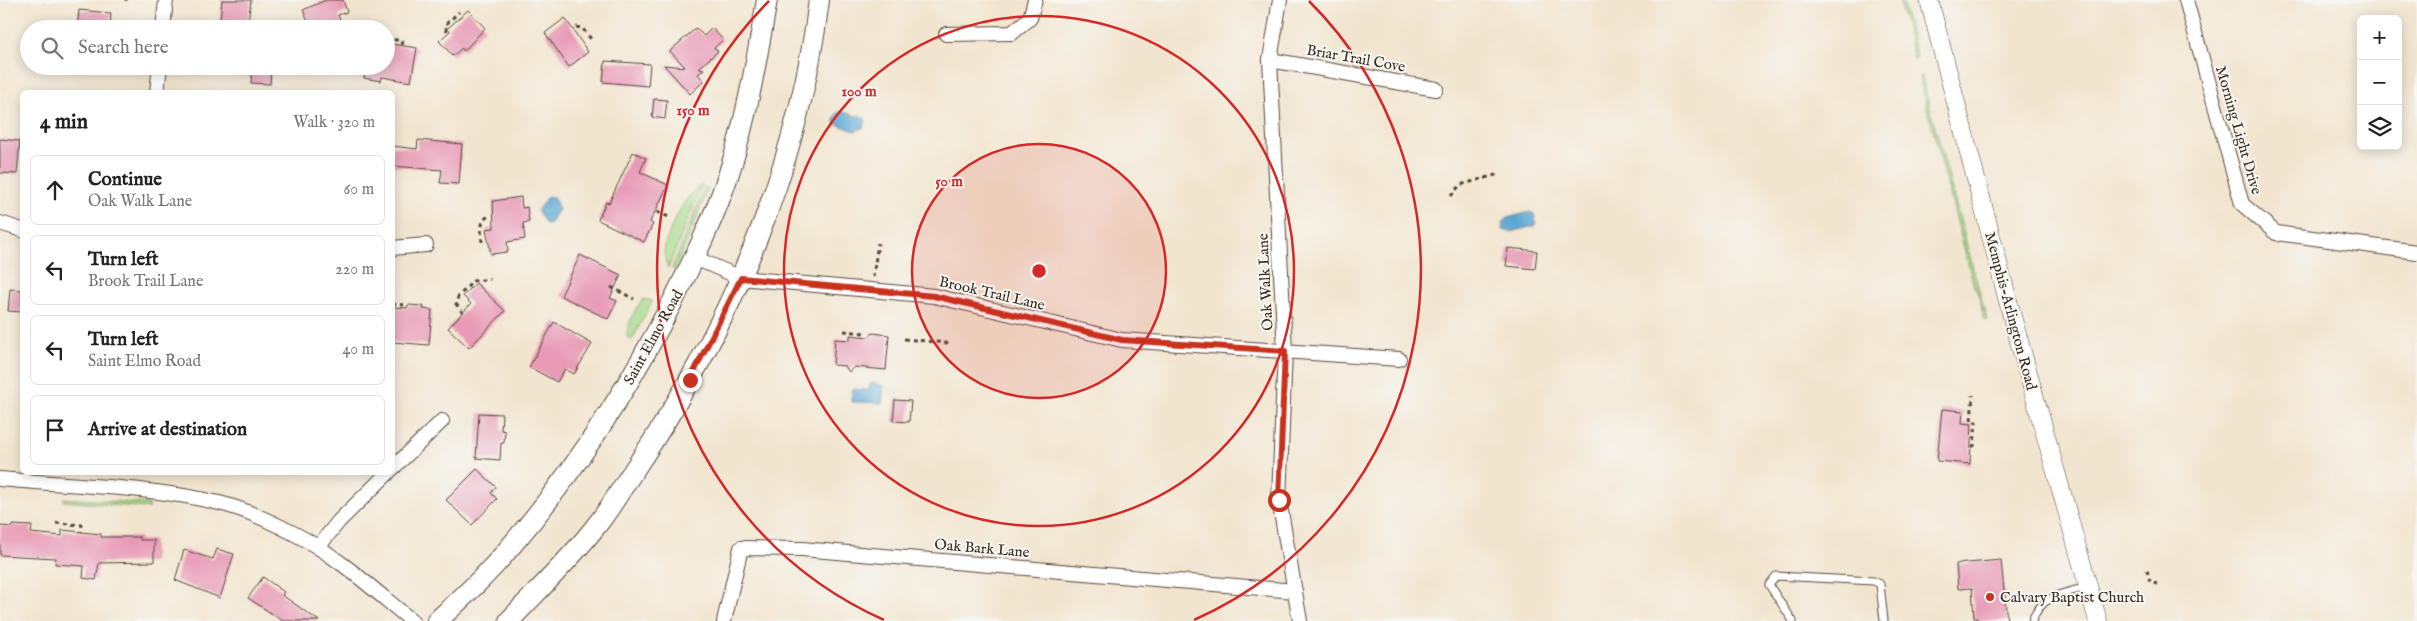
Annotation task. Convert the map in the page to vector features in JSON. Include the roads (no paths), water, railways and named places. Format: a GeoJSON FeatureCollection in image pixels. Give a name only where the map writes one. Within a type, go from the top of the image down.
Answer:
{"type":"FeatureCollection","features":[{"type":"Feature","properties":{"kind":"main road","name":"Saint Elmo Road"},"geometry":{"type":"LineString","coordinates":[[437,621],[511,546],[543,507],[604,421],[645,355],[695,258],[729,172],[760,46],[768,0]]}},
{"type":"Feature","properties":{"kind":"main road"},"geometry":{"type":"LineString","coordinates":[[509,621],[596,526],[634,471],[690,380],[741,278],[768,206],[797,112],[819,0]]}},
{"type":"Feature","properties":{"kind":"street"},"geometry":{"type":"LineString","coordinates":[[164,20],[166,0]]}},
{"type":"Feature","properties":{"kind":"street"},"geometry":{"type":"LineString","coordinates":[[946,34],[1012,33],[1030,18],[1035,0]]}},
{"type":"Feature","properties":{"kind":"street","name":"Oak Walk Lane"},"geometry":{"type":"LineString","coordinates":[[1280,0],[1270,60],[1285,351],[1279,500],[1300,621]]}},
{"type":"Feature","properties":{"kind":"street","name":"Memphis-Arlington Road"},"geometry":{"type":"LineString","coordinates":[[1929,0],[2011,310],[2098,621]]}},
{"type":"Feature","properties":{"kind":"street","name":"Morning Light Drive"},"geometry":{"type":"LineString","coordinates":[[2186,0],[2242,204],[2276,234],[2417,252]]}},
{"type":"Feature","properties":{"kind":"street","name":"Briar Trail Cove"},"geometry":{"type":"LineString","coordinates":[[1270,60],[1436,89]]}},
{"type":"Feature","properties":{"kind":"street"},"geometry":{"type":"LineString","coordinates":[[157,90],[159,75]]}},
{"type":"Feature","properties":{"kind":"street"},"geometry":{"type":"LineString","coordinates":[[0,223],[20,229]]}},
{"type":"Feature","properties":{"kind":"street"},"geometry":{"type":"LineString","coordinates":[[395,248],[426,245]]}},
{"type":"Feature","properties":{"kind":"street","name":"Brook Trail Lane"},"geometry":{"type":"LineString","coordinates":[[695,258],[741,278],[934,296],[1122,340],[1399,359]]}},
{"type":"Feature","properties":{"kind":"street"},"geometry":{"type":"LineString","coordinates":[[395,466],[442,421]]}},
{"type":"Feature","properties":{"kind":"street"},"geometry":{"type":"LineString","coordinates":[[318,547],[339,522],[386,475]]}},
{"type":"Feature","properties":{"kind":"street"},"geometry":{"type":"LineString","coordinates":[[0,479],[204,500],[251,514],[294,533],[318,547],[412,621]]}},
{"type":"Feature","properties":{"kind":"street","name":"Oak Bark Lane"},"geometry":{"type":"LineString","coordinates":[[724,621],[741,548],[802,548],[1295,591]]}},
{"type":"Feature","properties":{"kind":"lane"},"geometry":{"type":"LineString","coordinates":[[1793,621],[1769,585],[1776,576],[1874,581],[1880,584],[1884,621]]}},
{"type":"Feature","properties":{"kind":"lane"},"geometry":{"type":"LineString","coordinates":[[2032,621],[2042,603],[2062,593],[2088,587]]}},
{"type":"Feature","properties":{"kind":"water"},"geometry":{"type":"Polygon","coordinates":[[[841,111],[856,116],[860,115],[866,120],[864,127],[855,131],[836,124],[834,120],[837,113],[841,111]]]}},
{"type":"Feature","properties":{"kind":"water"},"geometry":{"type":"Polygon","coordinates":[[[550,196],[555,199],[559,210],[550,223],[546,224],[537,211],[546,198],[550,196]]]}},
{"type":"Feature","properties":{"kind":"water"},"geometry":{"type":"Polygon","coordinates":[[[1530,212],[1534,214],[1536,222],[1534,226],[1510,232],[1503,230],[1502,224],[1507,218],[1530,212]]]}},
{"type":"Feature","properties":{"kind":"water"},"geometry":{"type":"Polygon","coordinates":[[[870,384],[884,386],[882,403],[851,402],[852,389],[869,390],[870,384]]]}},
{"type":"Feature","properties":{"kind":"place","name":"Calvary Baptist Church"},"geometry":{"type":"Point","coordinates":[1990,597]}}]}
